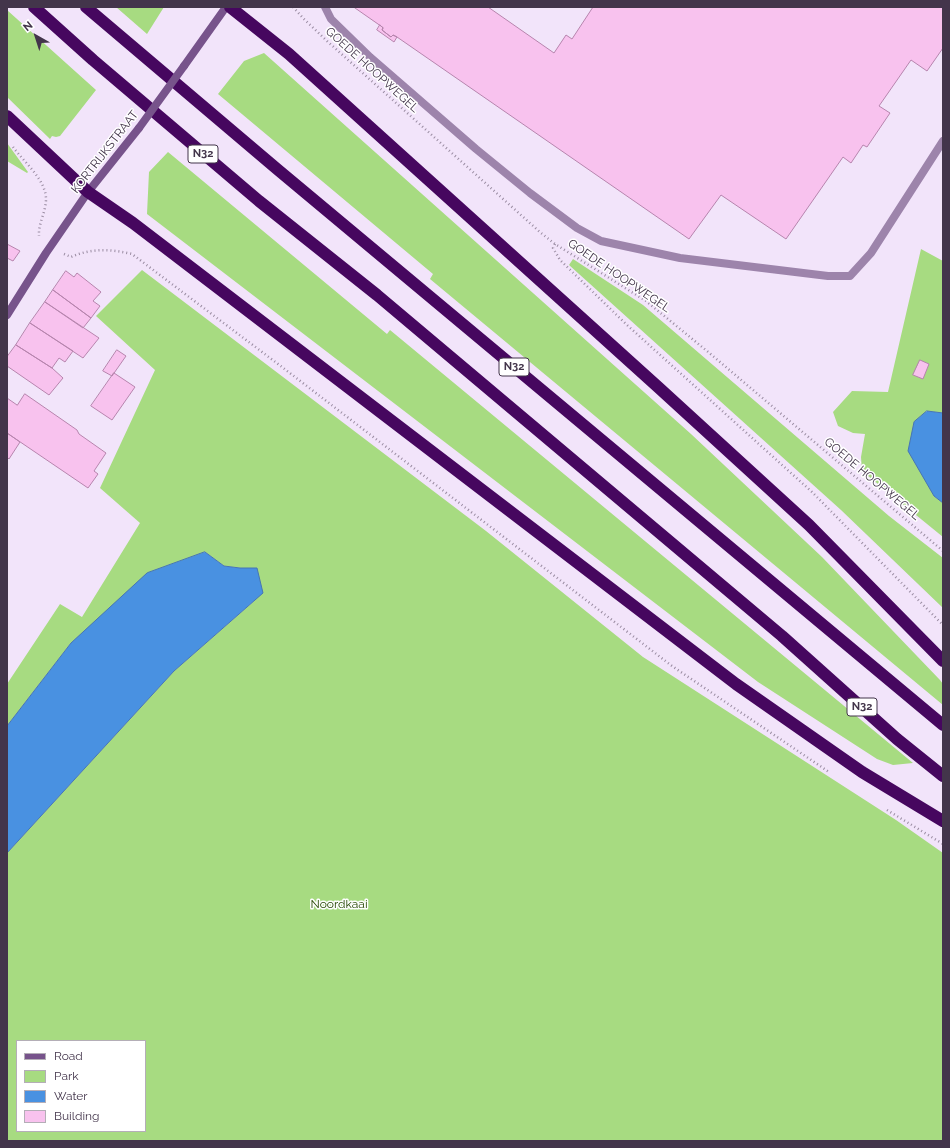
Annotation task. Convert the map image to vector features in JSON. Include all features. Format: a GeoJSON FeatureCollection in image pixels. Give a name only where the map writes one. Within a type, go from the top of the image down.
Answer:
{"type":"FeatureCollection","features":[{"type":"Feature","properties":{"kind":"highway","name":"N32"},"geometry":{"type":"LineString","coordinates":[[34,7],[99,66],[259,201],[377,295],[782,636],[897,739],[943,776]]}},
{"type":"Feature","properties":{"kind":"highway","name":"N32"},"geometry":{"type":"LineString","coordinates":[[86,7],[276,170],[943,725]]}},
{"type":"Feature","properties":{"kind":"highway"},"geometry":{"type":"LineString","coordinates":[[230,7],[288,54],[731,453],[809,525],[943,662]]}},
{"type":"Feature","properties":{"kind":"highway"},"geometry":{"type":"LineString","coordinates":[[7,116],[88,192],[133,223],[736,684],[862,772],[943,821]]}},
{"type":"Feature","properties":{"kind":"main road","name":"KORTRIJKSTRAAT"},"geometry":{"type":"LineString","coordinates":[[7,314],[51,245],[88,192],[139,128],[226,7]]}},
{"type":"Feature","properties":{"kind":"lane"},"geometry":{"type":"LineString","coordinates":[[325,7],[331,19],[370,57],[476,149],[530,193],[577,228],[601,241],[665,255],[828,276],[850,276],[870,253],[943,141]]}},
{"type":"Feature","properties":{"kind":"path","name":"GOEDE HOOPWEGEL"},"geometry":{"type":"LineString","coordinates":[[293,7],[350,63],[520,215],[555,244],[646,301],[943,551]]}},
{"type":"Feature","properties":{"kind":"path"},"geometry":{"type":"LineString","coordinates":[[11,145],[40,180],[46,199],[44,213],[39,225],[38,236],[64,254],[71,256],[96,250],[117,250],[132,254],[672,666],[832,774]]}},
{"type":"Feature","properties":{"kind":"path"},"geometry":{"type":"LineString","coordinates":[[555,244],[553,248],[560,260],[627,325],[812,492],[943,625]]}},
{"type":"Feature","properties":{"kind":"path"},"geometry":{"type":"LineString","coordinates":[[884,808],[943,844]]}},
{"type":"Feature","properties":{"kind":"green space"},"geometry":{"type":"Polygon","coordinates":[[[116,7],[164,7],[147,34],[116,7]]]}},
{"type":"Feature","properties":{"kind":"green space"},"geometry":{"type":"Polygon","coordinates":[[[7,10],[96,90],[60,136],[52,136],[50,139],[7,97],[7,10]]]}},
{"type":"Feature","properties":{"kind":"green space"},"geometry":{"type":"Polygon","coordinates":[[[264,53],[691,434],[822,557],[940,680],[943,684],[943,705],[430,279],[433,274],[218,94],[244,61],[264,53]]]}},
{"type":"Feature","properties":{"kind":"green space"},"geometry":{"type":"Polygon","coordinates":[[[7,143],[28,172],[27,173],[7,161],[7,143]]]}},
{"type":"Feature","properties":{"kind":"green space"},"geometry":{"type":"Polygon","coordinates":[[[168,152],[387,334],[390,330],[913,763],[893,765],[877,759],[758,682],[147,214],[149,172],[168,152]]]}},
{"type":"Feature","properties":{"kind":"green space"},"geometry":{"type":"Polygon","coordinates":[[[921,249],[943,261],[943,413],[926,411],[934,496],[943,503],[943,537],[862,471],[861,457],[865,434],[853,433],[838,426],[833,412],[852,391],[888,392],[921,249]]]}},
{"type":"Feature","properties":{"kind":"green space"},"geometry":{"type":"Polygon","coordinates":[[[573,259],[643,305],[889,516],[943,558],[943,608],[841,510],[569,265],[573,259]]]}},
{"type":"Feature","properties":{"kind":"green space","name":"Noordkaai"},"geometry":{"type":"Polygon","coordinates":[[[142,270],[486,531],[643,657],[896,820],[943,853],[943,1141],[7,1141],[7,853],[174,671],[254,601],[257,568],[224,566],[205,552],[71,643],[7,726],[7,684],[60,604],[82,617],[140,523],[100,488],[155,370],[96,316],[142,270]]]}},
{"type":"Feature","properties":{"kind":"water"},"geometry":{"type":"Polygon","coordinates":[[[927,411],[943,413],[943,503],[934,496],[908,451],[914,422],[927,411]]]}},
{"type":"Feature","properties":{"kind":"water"},"geometry":{"type":"Polygon","coordinates":[[[205,552],[224,566],[257,568],[263,593],[174,671],[7,853],[7,726],[71,643],[147,573],[205,552]]]}},
{"type":"Feature","properties":{"kind":"building"},"geometry":{"type":"Polygon","coordinates":[[[354,7],[488,7],[554,53],[566,35],[572,39],[593,7],[943,7],[943,48],[927,71],[911,60],[879,106],[890,113],[867,147],[863,145],[851,163],[843,157],[786,239],[721,195],[689,239],[397,37],[393,35],[391,37],[382,30],[383,28],[354,7]]]}},
{"type":"Feature","properties":{"kind":"building"},"geometry":{"type":"Polygon","coordinates":[[[380,25],[383,28],[382,30],[391,37],[393,35],[397,37],[394,42],[377,30],[380,25]]]}},
{"type":"Feature","properties":{"kind":"building"},"geometry":{"type":"Polygon","coordinates":[[[7,244],[20,251],[13,261],[7,258],[7,244]]]}},
{"type":"Feature","properties":{"kind":"building"},"geometry":{"type":"Polygon","coordinates":[[[66,271],[74,277],[77,273],[101,292],[93,301],[100,306],[91,318],[53,290],[66,271]]]}},
{"type":"Feature","properties":{"kind":"building"},"geometry":{"type":"Polygon","coordinates":[[[53,290],[91,318],[83,328],[45,302],[53,290]]]}},
{"type":"Feature","properties":{"kind":"building"},"geometry":{"type":"Polygon","coordinates":[[[45,302],[99,338],[83,358],[30,323],[45,302]]]}},
{"type":"Feature","properties":{"kind":"building"},"geometry":{"type":"Polygon","coordinates":[[[30,323],[73,351],[65,362],[59,358],[52,368],[16,345],[30,323]]]}},
{"type":"Feature","properties":{"kind":"building"},"geometry":{"type":"Polygon","coordinates":[[[16,345],[52,368],[63,378],[49,395],[7,366],[7,357],[16,345]]]}},
{"type":"Feature","properties":{"kind":"building"},"geometry":{"type":"Polygon","coordinates":[[[117,350],[126,356],[112,376],[103,371],[117,350]]]}},
{"type":"Feature","properties":{"kind":"building"},"geometry":{"type":"Polygon","coordinates":[[[920,360],[929,364],[923,379],[913,375],[920,360]]]}},
{"type":"Feature","properties":{"kind":"building"},"geometry":{"type":"Polygon","coordinates":[[[114,373],[135,387],[112,420],[91,406],[114,373]]]}},
{"type":"Feature","properties":{"kind":"building"},"geometry":{"type":"Polygon","coordinates":[[[25,394],[77,430],[79,434],[106,453],[94,471],[98,474],[88,488],[7,433],[7,398],[17,405],[25,394]]]}},
{"type":"Feature","properties":{"kind":"building"},"geometry":{"type":"Polygon","coordinates":[[[7,433],[20,442],[9,459],[7,457],[7,433]]]}}]}
